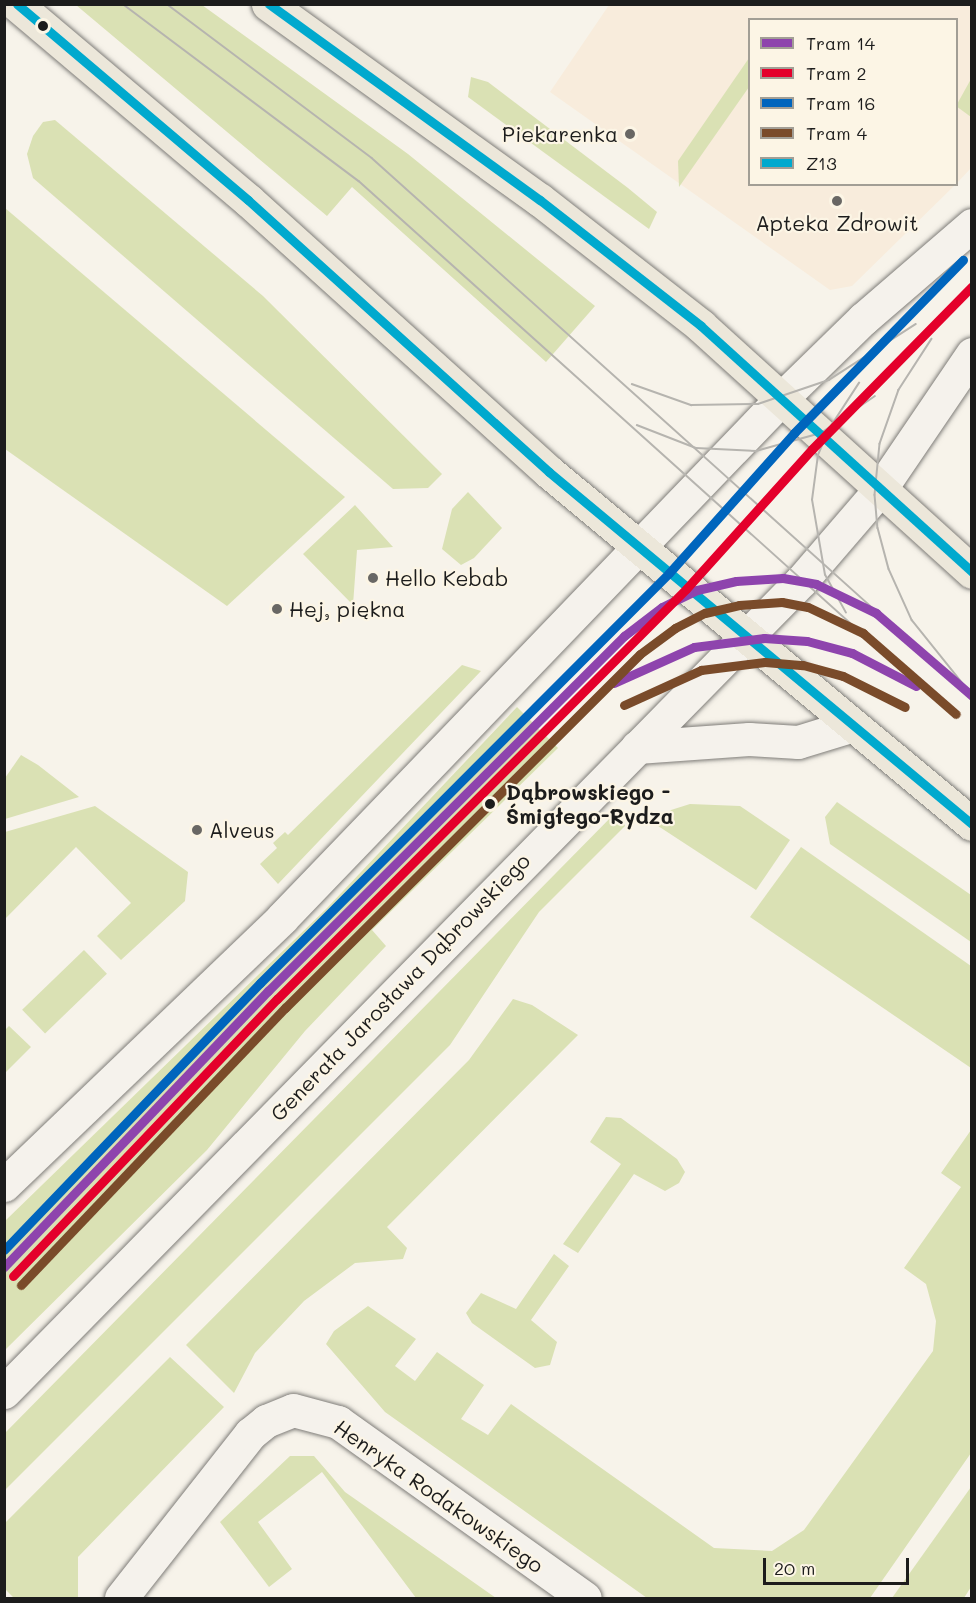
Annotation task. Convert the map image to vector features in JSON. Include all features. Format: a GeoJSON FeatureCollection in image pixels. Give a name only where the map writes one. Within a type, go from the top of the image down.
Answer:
{"type":"FeatureCollection","features":[{"type":"Feature","properties":{"kind":"main road"},"geometry":{"type":"LineString","coordinates":[[16,4],[248,200],[636,546],[850,726],[972,824]]}},
{"type":"Feature","properties":{"kind":"main road"},"geometry":{"type":"LineString","coordinates":[[268,4],[540,200],[701,326],[972,573]]}},
{"type":"Feature","properties":{"kind":"main road"},"geometry":{"type":"LineString","coordinates":[[4,1185],[282,918],[636,546],[782,398],[863,319],[972,225]]}},
{"type":"Feature","properties":{"kind":"main road","name":"Generała Jarosława Dąbrowskiego"},"geometry":{"type":"LineString","coordinates":[[4,1392],[802,580],[881,488],[972,354]]}},
{"type":"Feature","properties":{"kind":"main road"},"geometry":{"type":"LineString","coordinates":[[637,747],[749,739],[798,742],[850,726]]}},
{"type":"Feature","properties":{"kind":"main road","name":"Henryka Rodakowskiego"},"geometry":{"type":"LineString","coordinates":[[121,1599],[250,1434],[266,1421],[293,1410],[338,1422],[585,1599]]}},
{"type":"Feature","properties":{"kind":"shaded area"},"geometry":{"type":"Polygon","coordinates":[[[609,5],[971,5],[971,168],[958,182],[958,18],[748,18],[748,186],[954,186],[852,286],[830,290],[550,92],[609,5]]]}},
{"type":"Feature","properties":{"kind":"green space"},"geometry":{"type":"Polygon","coordinates":[[[76,5],[202,5],[408,154],[595,306],[546,362],[352,187],[327,216],[76,5]]]}},
{"type":"Feature","properties":{"kind":"green space"},"geometry":{"type":"Polygon","coordinates":[[[748,59],[748,88],[679,187],[678,161],[748,59]]]}},
{"type":"Feature","properties":{"kind":"green space"},"geometry":{"type":"Polygon","coordinates":[[[471,77],[488,82],[657,212],[649,229],[468,97],[471,77]]]}},
{"type":"Feature","properties":{"kind":"green space"},"geometry":{"type":"Polygon","coordinates":[[[971,79],[971,117],[958,107],[958,102],[971,79]]]}},
{"type":"Feature","properties":{"kind":"green space"},"geometry":{"type":"Polygon","coordinates":[[[55,120],[263,296],[442,474],[428,488],[393,489],[33,178],[27,154],[33,136],[43,122],[55,120]]]}},
{"type":"Feature","properties":{"kind":"green space"},"geometry":{"type":"Polygon","coordinates":[[[5,208],[345,497],[227,606],[5,449],[5,208]]]}},
{"type":"Feature","properties":{"kind":"green space"},"geometry":{"type":"Polygon","coordinates":[[[468,492],[502,528],[474,558],[461,565],[442,549],[452,509],[468,492]]]}},
{"type":"Feature","properties":{"kind":"green space"},"geometry":{"type":"Polygon","coordinates":[[[355,505],[393,547],[357,550],[353,605],[303,554],[355,505]]]}},
{"type":"Feature","properties":{"kind":"green space"},"geometry":{"type":"Polygon","coordinates":[[[462,665],[481,671],[278,884],[260,864],[277,848],[273,843],[285,832],[288,835],[462,665]]]}},
{"type":"Feature","properties":{"kind":"green space"},"geometry":{"type":"Polygon","coordinates":[[[517,707],[558,748],[372,930],[386,946],[305,1031],[207,1150],[5,1350],[5,1221],[327,908],[517,707]]]}},
{"type":"Feature","properties":{"kind":"green space"},"geometry":{"type":"Polygon","coordinates":[[[21,755],[38,765],[79,797],[5,819],[5,778],[21,755]]]}},
{"type":"Feature","properties":{"kind":"green space"},"geometry":{"type":"Polygon","coordinates":[[[837,802],[971,895],[971,942],[830,844],[825,817],[837,802]]]}},
{"type":"Feature","properties":{"kind":"green space"},"geometry":{"type":"Polygon","coordinates":[[[690,804],[740,806],[790,840],[756,890],[655,824],[671,810],[690,804]]]}},
{"type":"Feature","properties":{"kind":"green space"},"geometry":{"type":"Polygon","coordinates":[[[95,806],[188,872],[185,901],[121,960],[97,936],[131,903],[76,847],[5,919],[5,832],[95,806]]]}},
{"type":"Feature","properties":{"kind":"green space"},"geometry":{"type":"Polygon","coordinates":[[[619,809],[625,826],[539,912],[450,1045],[5,1490],[5,1433],[619,809]]]}},
{"type":"Feature","properties":{"kind":"green space"},"geometry":{"type":"Polygon","coordinates":[[[801,847],[971,966],[971,1068],[750,917],[801,847]]]}},
{"type":"Feature","properties":{"kind":"green space"},"geometry":{"type":"Polygon","coordinates":[[[84,950],[107,974],[45,1033],[22,1010],[84,950]]]}},
{"type":"Feature","properties":{"kind":"green space"},"geometry":{"type":"Polygon","coordinates":[[[513,999],[532,1005],[578,1035],[387,1227],[407,1248],[403,1259],[355,1263],[304,1301],[255,1353],[234,1393],[186,1345],[469,1060],[513,999]]]}},
{"type":"Feature","properties":{"kind":"green space"},"geometry":{"type":"Polygon","coordinates":[[[9,1026],[31,1047],[5,1073],[5,1030],[9,1026]]]}},
{"type":"Feature","properties":{"kind":"green space"},"geometry":{"type":"Polygon","coordinates":[[[606,1117],[621,1118],[677,1159],[685,1172],[679,1183],[665,1191],[634,1174],[578,1253],[563,1244],[621,1164],[590,1142],[606,1117]]]}},
{"type":"Feature","properties":{"kind":"green space"},"geometry":{"type":"Polygon","coordinates":[[[971,1130],[971,1453],[870,1598],[647,1598],[385,1412],[326,1344],[334,1331],[368,1306],[416,1339],[395,1366],[415,1381],[437,1352],[484,1385],[461,1419],[488,1435],[511,1404],[714,1548],[772,1551],[804,1530],[933,1351],[936,1321],[926,1284],[904,1268],[961,1187],[941,1173],[971,1130]]]}},
{"type":"Feature","properties":{"kind":"green space"},"geometry":{"type":"Polygon","coordinates":[[[554,1254],[569,1266],[531,1320],[557,1342],[550,1365],[535,1368],[472,1323],[466,1313],[481,1293],[516,1309],[554,1254]]]}},
{"type":"Feature","properties":{"kind":"green space"},"geometry":{"type":"Polygon","coordinates":[[[170,1357],[224,1407],[78,1557],[78,1598],[14,1598],[5,1589],[5,1523],[170,1357]]]}},
{"type":"Feature","properties":{"kind":"green space"},"geometry":{"type":"Polygon","coordinates":[[[290,1456],[314,1456],[345,1492],[496,1598],[416,1598],[322,1472],[258,1522],[292,1569],[269,1587],[220,1522],[290,1456]]]}},
{"type":"Feature","properties":{"kind":"green space"},"geometry":{"type":"Polygon","coordinates":[[[971,1487],[971,1587],[964,1598],[892,1598],[971,1487]]]}},
{"type":"Feature","properties":{"kind":"tram line"},"geometry":{"type":"LineString","coordinates":[[123,4],[359,181],[945,708]]}},
{"type":"Feature","properties":{"kind":"tram line"},"geometry":{"type":"LineString","coordinates":[[167,4],[372,158],[895,628]]}},
{"type":"Feature","properties":{"kind":"tram line","name":"16"},"geometry":{"type":"LineString","coordinates":[[4,1250],[260,983],[669,573],[794,433],[963,260]]}},
{"type":"Feature","properties":{"kind":"tram line","name":"2"},"geometry":{"type":"LineString","coordinates":[[13,1276],[277,999],[686,589],[812,449],[972,286]]}},
{"type":"Feature","properties":{"kind":"tram line"},"geometry":{"type":"LineString","coordinates":[[632,384],[691,405],[758,404],[829,380],[916,324]]}},
{"type":"Feature","properties":{"kind":"tram line"},"geometry":{"type":"LineString","coordinates":[[932,339],[899,390],[880,444],[875,495],[878,528],[889,569],[912,620],[972,695]]}},
{"type":"Feature","properties":{"kind":"tram line"},"geometry":{"type":"LineString","coordinates":[[846,613],[825,575],[812,500],[818,455],[829,429],[859,383]]}},
{"type":"Feature","properties":{"kind":"tram line"},"geometry":{"type":"LineString","coordinates":[[637,425],[696,448],[756,451],[821,433],[875,396]]}},
{"type":"Feature","properties":{"kind":"tram line","name":"14"},"geometry":{"type":"LineString","coordinates":[[4,1267],[268,991],[624,636],[662,607],[697,590],[736,581],[783,578],[816,584],[876,613],[972,696]]}},
{"type":"Feature","properties":{"kind":"tram line","name":"4"},"geometry":{"type":"LineString","coordinates":[[21,1285],[285,1008],[640,654],[675,628],[705,613],[739,605],[782,602],[808,607],[863,633],[956,714]]}},
{"type":"Feature","properties":{"kind":"tram line","name":"14"},"geometry":{"type":"LineString","coordinates":[[614,683],[694,647],[764,638],[807,641],[852,653],[916,686]]}},
{"type":"Feature","properties":{"kind":"tram line","name":"4"},"geometry":{"type":"LineString","coordinates":[[624,705],[701,670],[765,662],[803,665],[843,676],[905,707]]}},
{"type":"Feature","properties":{"kind":"transit line","name":"Z13"},"geometry":{"type":"LineString","coordinates":[[17,4],[248,200],[549,472],[972,824]]}},
{"type":"Feature","properties":{"kind":"transit line","name":"Z13"},"geometry":{"type":"LineString","coordinates":[[269,4],[540,200],[701,326],[972,572]]}},
{"type":"Feature","properties":{"kind":"place","name":"Piekarenka"},"geometry":{"type":"Point","coordinates":[630,134]}},
{"type":"Feature","properties":{"kind":"place","name":"Apteka Zdrowit"},"geometry":{"type":"Point","coordinates":[837,201]}},
{"type":"Feature","properties":{"kind":"place","name":"Hello Kebab"},"geometry":{"type":"Point","coordinates":[373,578]}},
{"type":"Feature","properties":{"kind":"place","name":"Hej, piękna"},"geometry":{"type":"Point","coordinates":[277,609]}},
{"type":"Feature","properties":{"kind":"place","name":"Dąbrowskiego - Śmigłego-Rydza"},"geometry":{"type":"Point","coordinates":[490,804]}},
{"type":"Feature","properties":{"kind":"place","name":"Alveus"},"geometry":{"type":"Point","coordinates":[197,830]}}]}
